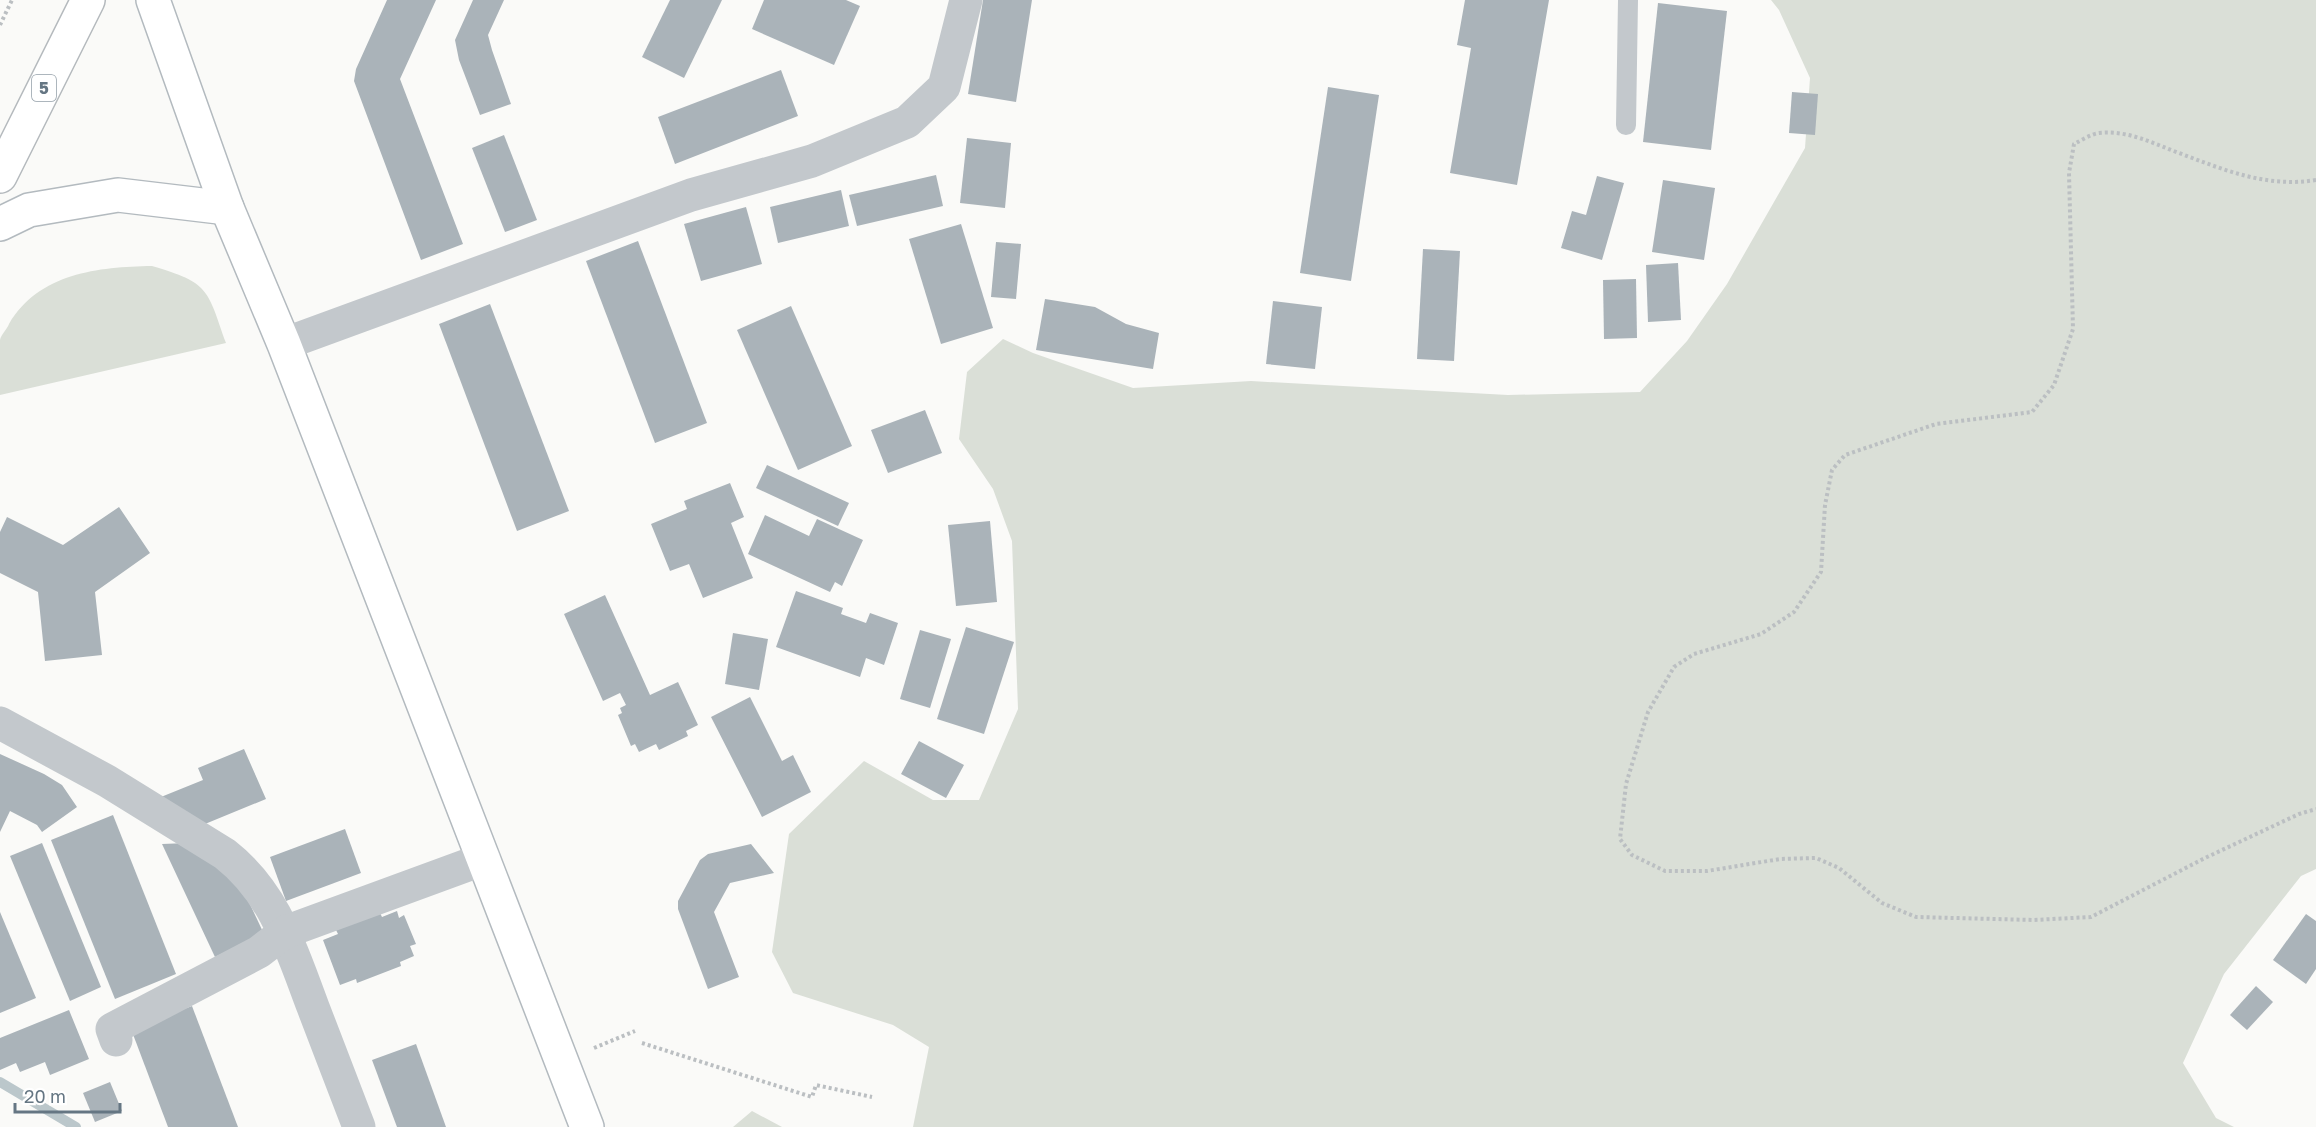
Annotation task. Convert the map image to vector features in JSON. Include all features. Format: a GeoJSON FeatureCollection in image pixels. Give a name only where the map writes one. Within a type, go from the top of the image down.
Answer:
{"type":"FeatureCollection","features":[{"type":"Feature","properties":{"kind":"main road","name":"5"},"geometry":{"type":"LineString","coordinates":[[0,176],[88,0]]}},
{"type":"Feature","properties":{"kind":"main road"},"geometry":{"type":"LineString","coordinates":[[153,0],[227,208],[284,344],[587,1127]]}},
{"type":"Feature","properties":{"kind":"main road"},"geometry":{"type":"LineString","coordinates":[[0,224],[29,210],[118,195],[227,208]]}},
{"type":"Feature","properties":{"kind":"street"},"geometry":{"type":"LineString","coordinates":[[284,344],[691,195],[812,161],[907,122],[944,87],[966,0]]}},
{"type":"Feature","properties":{"kind":"street"},"geometry":{"type":"LineString","coordinates":[[0,723],[107,781],[225,854],[242,868],[263,893],[285,932],[359,1127]]}},
{"type":"Feature","properties":{"kind":"street"},"geometry":{"type":"LineString","coordinates":[[116,1040],[112,1029],[259,952],[285,932],[484,859]]}},
{"type":"Feature","properties":{"kind":"lane"},"geometry":{"type":"LineString","coordinates":[[1626,125],[1628,0]]}},
{"type":"Feature","properties":{"kind":"path"},"geometry":{"type":"LineString","coordinates":[[0,25],[12,0]]}},
{"type":"Feature","properties":{"kind":"path"},"geometry":{"type":"LineString","coordinates":[[2316,180],[2297,183],[2263,181],[2133,135],[2098,133],[2074,144],[2069,173],[2073,328],[2054,385],[2032,412],[1936,424],[1845,455],[1832,470],[1825,505],[1821,572],[1794,612],[1761,634],[1694,654],[1674,667],[1648,712],[1626,784],[1620,839],[1632,855],[1665,871],[1707,871],[1780,859],[1816,858],[1839,868],[1882,903],[1916,917],[2034,920],[2091,917],[2205,858],[2299,814],[2316,809]]}},
{"type":"Feature","properties":{"kind":"path"},"geometry":{"type":"LineString","coordinates":[[561,1061],[635,1031]]}},
{"type":"Feature","properties":{"kind":"path"},"geometry":{"type":"LineString","coordinates":[[642,1043],[812,1097],[816,1084],[873,1097]]}},
{"type":"Feature","properties":{"kind":"shaded area"},"geometry":{"type":"Polygon","coordinates":[[[1771,0],[2316,0],[2316,869],[2301,876],[2224,974],[2183,1063],[2216,1118],[2234,1127],[913,1127],[929,1047],[893,1025],[793,993],[772,952],[789,834],[864,761],[933,800],[979,800],[1018,709],[1012,541],[993,489],[959,439],[967,372],[1003,339],[1033,353],[1133,388],[1251,381],[1508,395],[1640,392],[1687,341],[1727,284],[1805,148],[1810,78],[1779,10],[1771,0]]]}},
{"type":"Feature","properties":{"kind":"shaded area"},"geometry":{"type":"Polygon","coordinates":[[[152,266],[185,278],[204,291],[210,299],[226,343],[0,395],[0,340],[22,307],[36,294],[72,276],[91,271],[152,266]]]}},
{"type":"Feature","properties":{"kind":"shaded area"},"geometry":{"type":"Polygon","coordinates":[[[752,1111],[782,1127],[733,1127],[752,1111]]]}},
{"type":"Feature","properties":{"kind":"building"},"geometry":{"type":"Polygon","coordinates":[[[387,0],[436,0],[400,79],[463,244],[421,260],[354,81],[356,69],[387,0]]]}},
{"type":"Feature","properties":{"kind":"building"},"geometry":{"type":"Polygon","coordinates":[[[473,0],[504,0],[488,35],[511,104],[480,115],[459,60],[455,40],[473,0]]]}},
{"type":"Feature","properties":{"kind":"building"},"geometry":{"type":"Polygon","coordinates":[[[670,0],[722,0],[684,78],[642,57],[670,0]]]}},
{"type":"Feature","properties":{"kind":"building"},"geometry":{"type":"Polygon","coordinates":[[[764,0],[846,0],[860,6],[834,65],[752,29],[764,0]]]}},
{"type":"Feature","properties":{"kind":"building"},"geometry":{"type":"Polygon","coordinates":[[[983,0],[1032,0],[1016,102],[968,94],[983,0]]]}},
{"type":"Feature","properties":{"kind":"building"},"geometry":{"type":"Polygon","coordinates":[[[1465,0],[1549,0],[1517,185],[1450,173],[1471,48],[1457,45],[1465,0]]]}},
{"type":"Feature","properties":{"kind":"building"},"geometry":{"type":"Polygon","coordinates":[[[1658,3],[1727,11],[1711,150],[1643,142],[1658,3]]]}},
{"type":"Feature","properties":{"kind":"building"},"geometry":{"type":"Polygon","coordinates":[[[781,70],[798,116],[675,164],[658,117],[781,70]]]}},
{"type":"Feature","properties":{"kind":"building"},"geometry":{"type":"Polygon","coordinates":[[[1328,87],[1379,95],[1351,281],[1300,273],[1328,87]]]}},
{"type":"Feature","properties":{"kind":"building"},"geometry":{"type":"Polygon","coordinates":[[[1792,92],[1818,94],[1815,135],[1789,133],[1792,92]]]}},
{"type":"Feature","properties":{"kind":"building"},"geometry":{"type":"Polygon","coordinates":[[[504,135],[537,220],[505,232],[472,148],[504,135]]]}},
{"type":"Feature","properties":{"kind":"building"},"geometry":{"type":"Polygon","coordinates":[[[967,138],[1011,143],[1005,208],[960,203],[967,138]]]}},
{"type":"Feature","properties":{"kind":"building"},"geometry":{"type":"Polygon","coordinates":[[[936,175],[943,206],[857,226],[849,195],[936,175]]]}},
{"type":"Feature","properties":{"kind":"building"},"geometry":{"type":"Polygon","coordinates":[[[1597,176],[1624,183],[1602,260],[1561,248],[1572,211],[1586,215],[1597,176]]]}},
{"type":"Feature","properties":{"kind":"building"},"geometry":{"type":"Polygon","coordinates":[[[1663,180],[1715,188],[1704,260],[1652,252],[1663,180]]]}},
{"type":"Feature","properties":{"kind":"building"},"geometry":{"type":"Polygon","coordinates":[[[841,190],[849,226],[778,243],[770,207],[841,190]]]}},
{"type":"Feature","properties":{"kind":"building"},"geometry":{"type":"Polygon","coordinates":[[[746,207],[762,264],[701,281],[684,224],[746,207]]]}},
{"type":"Feature","properties":{"kind":"building"},"geometry":{"type":"Polygon","coordinates":[[[961,224],[993,328],[941,344],[909,239],[961,224]]]}},
{"type":"Feature","properties":{"kind":"building"},"geometry":{"type":"Polygon","coordinates":[[[638,241],[707,423],[655,443],[586,261],[638,241]]]}},
{"type":"Feature","properties":{"kind":"building"},"geometry":{"type":"Polygon","coordinates":[[[996,242],[1021,244],[1016,299],[991,297],[996,242]]]}},
{"type":"Feature","properties":{"kind":"building"},"geometry":{"type":"Polygon","coordinates":[[[1423,249],[1460,251],[1454,361],[1417,359],[1423,249]]]}},
{"type":"Feature","properties":{"kind":"building"},"geometry":{"type":"Polygon","coordinates":[[[1678,263],[1681,320],[1648,322],[1646,265],[1678,263]]]}},
{"type":"Feature","properties":{"kind":"building"},"geometry":{"type":"Polygon","coordinates":[[[1636,279],[1637,338],[1604,339],[1603,280],[1636,279]]]}},
{"type":"Feature","properties":{"kind":"building"},"geometry":{"type":"Polygon","coordinates":[[[1045,299],[1095,307],[1126,324],[1159,333],[1153,369],[1036,350],[1045,299]]]}},
{"type":"Feature","properties":{"kind":"building"},"geometry":{"type":"Polygon","coordinates":[[[1273,301],[1322,307],[1315,369],[1266,364],[1273,301]]]}},
{"type":"Feature","properties":{"kind":"building"},"geometry":{"type":"Polygon","coordinates":[[[490,304],[569,511],[517,531],[439,324],[490,304]]]}},
{"type":"Feature","properties":{"kind":"building"},"geometry":{"type":"Polygon","coordinates":[[[791,306],[852,446],[798,470],[737,330],[791,306]]]}},
{"type":"Feature","properties":{"kind":"building"},"geometry":{"type":"Polygon","coordinates":[[[925,410],[942,453],[888,473],[871,430],[925,410]]]}},
{"type":"Feature","properties":{"kind":"building"},"geometry":{"type":"Polygon","coordinates":[[[767,465],[849,503],[838,526],[756,488],[767,465]]]}},
{"type":"Feature","properties":{"kind":"building"},"geometry":{"type":"Polygon","coordinates":[[[730,483],[744,517],[731,523],[753,578],[703,598],[689,564],[670,571],[651,524],[687,509],[684,501],[730,483]]]}},
{"type":"Feature","properties":{"kind":"building"},"geometry":{"type":"Polygon","coordinates":[[[119,507],[150,553],[95,592],[102,655],[45,661],[38,592],[0,573],[0,532],[7,517],[63,545],[119,507]]]}},
{"type":"Feature","properties":{"kind":"building"},"geometry":{"type":"Polygon","coordinates":[[[765,515],[809,536],[817,519],[863,540],[842,586],[835,582],[830,592],[748,554],[765,515]]]}},
{"type":"Feature","properties":{"kind":"building"},"geometry":{"type":"Polygon","coordinates":[[[990,521],[997,602],[956,606],[948,525],[990,521]]]}},
{"type":"Feature","properties":{"kind":"building"},"geometry":{"type":"Polygon","coordinates":[[[796,591],[843,608],[841,614],[866,623],[870,613],[898,623],[884,665],[866,658],[860,677],[776,647],[796,591]]]}},
{"type":"Feature","properties":{"kind":"building"},"geometry":{"type":"Polygon","coordinates":[[[605,595],[650,695],[678,682],[698,725],[686,731],[688,736],[659,750],[656,744],[639,752],[635,744],[631,746],[618,715],[622,713],[620,708],[626,705],[620,693],[603,701],[564,614],[605,595]]]}},
{"type":"Feature","properties":{"kind":"building"},"geometry":{"type":"Polygon","coordinates":[[[966,627],[1014,642],[984,734],[937,719],[966,627]]]}},
{"type":"Feature","properties":{"kind":"building"},"geometry":{"type":"Polygon","coordinates":[[[920,630],[951,639],[930,708],[900,699],[920,630]]]}},
{"type":"Feature","properties":{"kind":"building"},"geometry":{"type":"Polygon","coordinates":[[[733,633],[768,639],[759,690],[725,684],[733,633]]]}},
{"type":"Feature","properties":{"kind":"building"},"geometry":{"type":"Polygon","coordinates":[[[750,697],[782,761],[793,755],[811,792],[762,817],[711,717],[750,697]]]}},
{"type":"Feature","properties":{"kind":"building"},"geometry":{"type":"Polygon","coordinates":[[[919,741],[964,765],[946,798],[901,774],[919,741]]]}},
{"type":"Feature","properties":{"kind":"building"},"geometry":{"type":"Polygon","coordinates":[[[244,749],[266,799],[205,824],[156,799],[203,780],[198,768],[244,749]]]}},
{"type":"Feature","properties":{"kind":"building"},"geometry":{"type":"Polygon","coordinates":[[[0,754],[62,785],[77,807],[42,832],[37,825],[10,811],[0,832],[0,754]]]}},
{"type":"Feature","properties":{"kind":"building"},"geometry":{"type":"Polygon","coordinates":[[[113,815],[176,974],[115,999],[51,840],[113,815]]]}},
{"type":"Feature","properties":{"kind":"building"},"geometry":{"type":"Polygon","coordinates":[[[345,829],[361,873],[286,901],[270,857],[345,829]]]}},
{"type":"Feature","properties":{"kind":"building"},"geometry":{"type":"Polygon","coordinates":[[[42,843],[101,987],[70,1001],[10,856],[42,843]]]}},
{"type":"Feature","properties":{"kind":"building"},"geometry":{"type":"Polygon","coordinates":[[[187,843],[233,868],[264,934],[215,957],[162,844],[187,843]]]}},
{"type":"Feature","properties":{"kind":"building"},"geometry":{"type":"Polygon","coordinates":[[[751,844],[774,873],[730,883],[714,912],[739,977],[708,989],[678,909],[678,901],[700,860],[708,854],[751,844]]]}},
{"type":"Feature","properties":{"kind":"building"},"geometry":{"type":"Polygon","coordinates":[[[397,911],[399,918],[404,915],[416,944],[410,946],[414,956],[400,962],[401,966],[357,983],[356,979],[340,985],[323,940],[338,934],[336,930],[380,913],[382,917],[397,911]]]}},
{"type":"Feature","properties":{"kind":"building"},"geometry":{"type":"Polygon","coordinates":[[[0,912],[36,998],[0,1013],[0,912]]]}},
{"type":"Feature","properties":{"kind":"building"},"geometry":{"type":"Polygon","coordinates":[[[2306,914],[2316,921],[2316,969],[2306,984],[2273,960],[2306,914]]]}},
{"type":"Feature","properties":{"kind":"building"},"geometry":{"type":"Polygon","coordinates":[[[2256,986],[2273,1002],[2247,1030],[2230,1015],[2256,986]]]}},
{"type":"Feature","properties":{"kind":"building"},"geometry":{"type":"Polygon","coordinates":[[[192,1006],[238,1127],[168,1127],[131,1029],[192,1006]]]}},
{"type":"Feature","properties":{"kind":"building"},"geometry":{"type":"Polygon","coordinates":[[[69,1010],[89,1059],[50,1075],[45,1062],[20,1072],[16,1063],[0,1070],[0,1038],[69,1010]]]}},
{"type":"Feature","properties":{"kind":"building"},"geometry":{"type":"Polygon","coordinates":[[[416,1044],[446,1127],[397,1127],[372,1060],[416,1044]]]}},
{"type":"Feature","properties":{"kind":"building"},"geometry":{"type":"Polygon","coordinates":[[[110,1082],[122,1111],[95,1122],[83,1093],[110,1082]]]}},
{"type":"Feature","properties":{"kind":"waterway"},"geometry":{"type":"LineString","coordinates":[[0,1082],[76,1127]]}}]}
